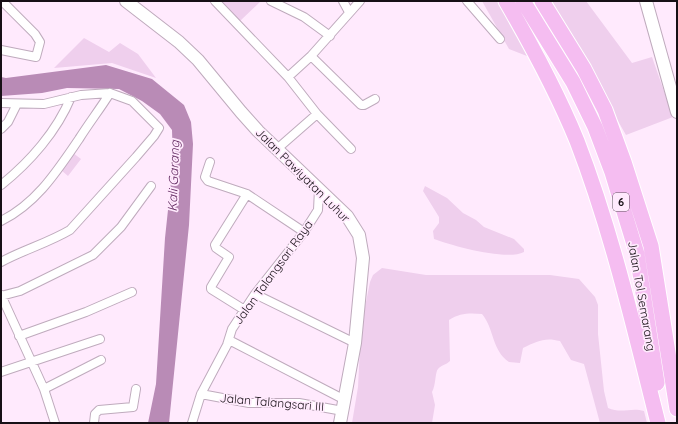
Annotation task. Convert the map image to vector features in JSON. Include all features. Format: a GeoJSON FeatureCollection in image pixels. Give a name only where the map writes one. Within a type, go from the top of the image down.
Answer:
{"type":"FeatureCollection","features":[{"type":"Feature","properties":{"kind":"highway"},"geometry":{"type":"LineString","coordinates":[[506,1],[555,92],[577,142],[614,250],[658,423]]}},
{"type":"Feature","properties":{"kind":"highway","name":"Jalan Tol Semarang"},"geometry":{"type":"LineString","coordinates":[[523,1],[573,82],[595,127],[612,172],[637,254],[663,423]]}},
{"type":"Feature","properties":{"kind":"highway","name":"Jalan Tol Semarang"},"geometry":{"type":"LineString","coordinates":[[542,1],[584,69],[605,110],[652,246],[677,409]]}},
{"type":"Feature","properties":{"kind":"main road","name":"Jalan Pawiyatan Luhur"},"geometry":{"type":"LineString","coordinates":[[126,1],[179,42],[198,60],[241,112],[347,216],[356,229],[363,258],[355,343],[340,423]]}},
{"type":"Feature","properties":{"kind":"main road"},"geometry":{"type":"LineString","coordinates":[[646,1],[677,112]]}},
{"type":"Feature","properties":{"kind":"street"},"geometry":{"type":"LineString","coordinates":[[1,50],[34,58],[37,56],[40,42],[35,34],[2,1]]}},
{"type":"Feature","properties":{"kind":"street"},"geometry":{"type":"LineString","coordinates":[[215,1],[288,77],[318,114],[351,149]]}},
{"type":"Feature","properties":{"kind":"street"},"geometry":{"type":"LineString","coordinates":[[271,1],[304,17],[330,36]]}},
{"type":"Feature","properties":{"kind":"street"},"geometry":{"type":"LineString","coordinates":[[343,1],[349,12]]}},
{"type":"Feature","properties":{"kind":"street"},"geometry":{"type":"LineString","coordinates":[[288,77],[330,36],[360,1]]}},
{"type":"Feature","properties":{"kind":"street"},"geometry":{"type":"LineString","coordinates":[[467,1],[500,39]]}},
{"type":"Feature","properties":{"kind":"street"},"geometry":{"type":"LineString","coordinates":[[311,56],[361,105],[375,99]]}},
{"type":"Feature","properties":{"kind":"street"},"geometry":{"type":"LineString","coordinates":[[1,221],[22,208],[39,194],[60,168],[110,93]]}},
{"type":"Feature","properties":{"kind":"street"},"geometry":{"type":"LineString","coordinates":[[1,103],[44,104],[71,97],[110,93],[132,102],[159,128],[136,157],[70,230],[58,237],[33,246],[1,262]]}},
{"type":"Feature","properties":{"kind":"street"},"geometry":{"type":"LineString","coordinates":[[1,185],[16,171],[55,126],[64,113],[71,97]]}},
{"type":"Feature","properties":{"kind":"street"},"geometry":{"type":"LineString","coordinates":[[1,129],[8,122],[17,104]]}},
{"type":"Feature","properties":{"kind":"street"},"geometry":{"type":"LineString","coordinates":[[277,149],[318,114]]}},
{"type":"Feature","properties":{"kind":"street"},"geometry":{"type":"LineString","coordinates":[[210,162],[205,177],[208,181],[246,194],[304,232]]}},
{"type":"Feature","properties":{"kind":"street"},"geometry":{"type":"LineString","coordinates":[[55,423],[44,389],[2,300],[93,255],[126,221],[151,186]]}},
{"type":"Feature","properties":{"kind":"street","name":"Jalan Talangsari Raya"},"geometry":{"type":"LineString","coordinates":[[192,423],[201,394],[222,356],[232,328],[243,309],[304,232],[318,210],[319,189]]}},
{"type":"Feature","properties":{"kind":"street"},"geometry":{"type":"LineString","coordinates":[[243,309],[211,289],[211,287],[229,257],[216,248],[215,245],[246,194]]}},
{"type":"Feature","properties":{"kind":"street","name":"Jalan Talangsari Raya"},"geometry":{"type":"LineString","coordinates":[[318,210],[334,204]]}},
{"type":"Feature","properties":{"kind":"street"},"geometry":{"type":"LineString","coordinates":[[19,336],[86,312],[132,292]]}},
{"type":"Feature","properties":{"kind":"street"},"geometry":{"type":"LineString","coordinates":[[255,294],[355,343]]}},
{"type":"Feature","properties":{"kind":"street"},"geometry":{"type":"LineString","coordinates":[[1,372],[100,339]]}},
{"type":"Feature","properties":{"kind":"street"},"geometry":{"type":"LineString","coordinates":[[228,342],[344,405]]}},
{"type":"Feature","properties":{"kind":"street"},"geometry":{"type":"LineString","coordinates":[[44,389],[101,360]]}},
{"type":"Feature","properties":{"kind":"street"},"geometry":{"type":"LineString","coordinates":[[94,423],[94,414],[99,410],[133,407],[136,389]]}},
{"type":"Feature","properties":{"kind":"street","name":"Jalan Talangsari III"},"geometry":{"type":"LineString","coordinates":[[201,394],[249,403],[344,405]]}},
{"type":"Feature","properties":{"kind":"shaded area"},"geometry":{"type":"Polygon","coordinates":[[[221,1],[261,1],[240,21],[221,1]]]}},
{"type":"Feature","properties":{"kind":"shaded area"},"geometry":{"type":"Polygon","coordinates":[[[482,1],[500,1],[532,58],[509,49],[482,1]]]}},
{"type":"Feature","properties":{"kind":"shaded area"},"geometry":{"type":"Polygon","coordinates":[[[549,1],[586,1],[632,63],[652,57],[673,117],[626,135],[549,1]]]}},
{"type":"Feature","properties":{"kind":"shaded area"},"geometry":{"type":"Polygon","coordinates":[[[84,38],[109,52],[120,43],[138,54],[156,78],[112,63],[54,68],[84,38]]]}},
{"type":"Feature","properties":{"kind":"shaded area"},"geometry":{"type":"Polygon","coordinates":[[[73,153],[81,159],[68,176],[61,170],[73,153]]]}},
{"type":"Feature","properties":{"kind":"shaded area"},"geometry":{"type":"Polygon","coordinates":[[[425,186],[447,198],[463,213],[476,220],[484,227],[514,239],[524,249],[524,252],[505,255],[493,254],[466,249],[434,239],[433,231],[439,223],[439,217],[423,191],[425,186]]]}},
{"type":"Feature","properties":{"kind":"shaded area"},"geometry":{"type":"Polygon","coordinates":[[[382,268],[426,275],[550,275],[579,279],[595,297],[598,305],[598,334],[604,391],[608,408],[613,410],[644,411],[647,423],[600,423],[584,364],[571,360],[560,341],[550,339],[533,343],[523,348],[520,363],[509,362],[499,352],[489,326],[482,314],[465,314],[449,320],[450,361],[439,368],[436,373],[432,392],[435,405],[432,423],[352,423],[358,387],[361,327],[370,282],[373,275],[382,268]]]}},
{"type":"Feature","properties":{"kind":"water","name":"Kali Garang"},"geometry":{"type":"Polygon","coordinates":[[[106,65],[152,79],[184,105],[191,122],[193,144],[189,225],[169,423],[148,423],[156,384],[165,238],[173,163],[172,130],[160,114],[142,101],[119,89],[67,88],[42,93],[1,96],[1,77],[6,78],[106,65]]]}}]}
